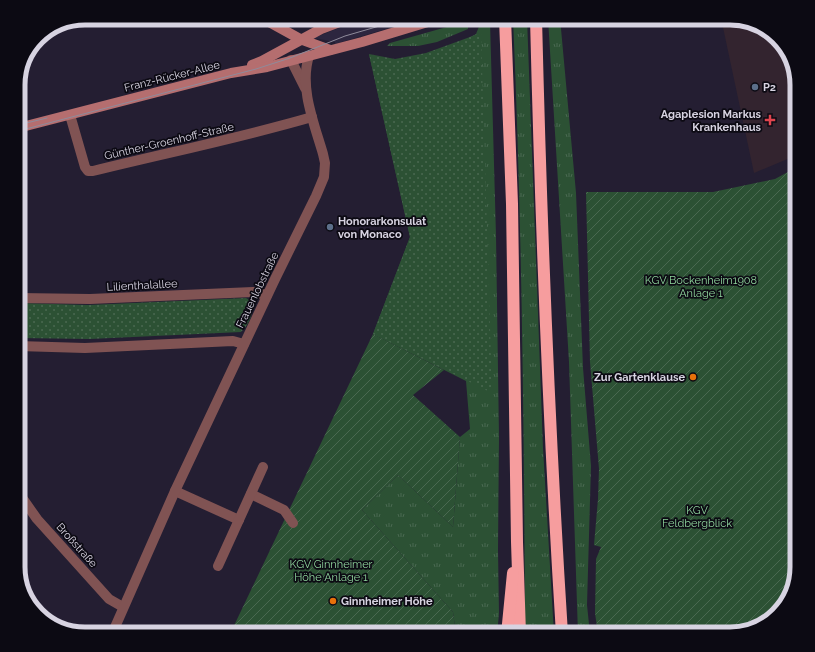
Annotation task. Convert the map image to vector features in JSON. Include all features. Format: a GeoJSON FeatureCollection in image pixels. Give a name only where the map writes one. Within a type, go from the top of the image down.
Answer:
{"type":"FeatureCollection","features":[{"type":"Feature","properties":{"kind":"highway"},"geometry":{"type":"LineString","coordinates":[[505,25],[512,212],[520,627]]}},
{"type":"Feature","properties":{"kind":"highway"},"geometry":{"type":"LineString","coordinates":[[536,25],[547,372],[562,627]]}},
{"type":"Feature","properties":{"kind":"highway"},"geometry":{"type":"LineString","coordinates":[[508,627],[517,542]]}},
{"type":"Feature","properties":{"kind":"street"},"geometry":{"type":"LineString","coordinates":[[276,25],[282,35],[291,60]]}},
{"type":"Feature","properties":{"kind":"street"},"geometry":{"type":"LineString","coordinates":[[279,25],[300,39],[332,50]]}},
{"type":"Feature","properties":{"kind":"street"},"geometry":{"type":"LineString","coordinates":[[231,73],[262,61],[300,39],[331,25]]}},
{"type":"Feature","properties":{"kind":"street","name":"Franz-Rücker-Allee"},"geometry":{"type":"LineString","coordinates":[[25,126],[231,73],[267,67],[384,36],[419,25]]}},
{"type":"Feature","properties":{"kind":"street","name":"Frauenlobstraße"},"geometry":{"type":"LineString","coordinates":[[115,627],[175,491],[324,177],[325,163],[307,94],[306,74],[309,56]]}},
{"type":"Feature","properties":{"kind":"street","name":"Frauenlobstraße"},"geometry":{"type":"LineString","coordinates":[[291,60],[307,94]]}},
{"type":"Feature","properties":{"kind":"street","name":"Günther-Groenhoff-Straße"},"geometry":{"type":"LineString","coordinates":[[70,115],[85,167],[88,171],[208,145],[312,117]]}},
{"type":"Feature","properties":{"kind":"street","name":"Lilienthalallee"},"geometry":{"type":"LineString","coordinates":[[25,298],[90,299],[253,292],[267,295]]}},
{"type":"Feature","properties":{"kind":"street"},"geometry":{"type":"LineString","coordinates":[[25,346],[85,348],[233,341],[244,344]]}},
{"type":"Feature","properties":{"kind":"street"},"geometry":{"type":"LineString","coordinates":[[218,566],[263,467]]}},
{"type":"Feature","properties":{"kind":"street"},"geometry":{"type":"LineString","coordinates":[[175,491],[239,520]]}},
{"type":"Feature","properties":{"kind":"street"},"geometry":{"type":"LineString","coordinates":[[251,494],[284,510],[293,523]]}},
{"type":"Feature","properties":{"kind":"street","name":"Broßstraße"},"geometry":{"type":"LineString","coordinates":[[25,502],[37,519],[109,599],[123,607]]}},
{"type":"Feature","properties":{"kind":"shaded area"},"geometry":{"type":"Polygon","coordinates":[[[346,25],[399,25],[335,44],[335,42],[314,38],[346,25]]]}},
{"type":"Feature","properties":{"kind":"shaded area","name":"Agaplesion Markus Krankenhaus"},"geometry":{"type":"Polygon","coordinates":[[[722,25],[742,26],[763,35],[778,49],[789,73],[790,158],[754,173],[722,25]]]}},
{"type":"Feature","properties":{"kind":"green space"},"geometry":{"type":"Polygon","coordinates":[[[454,25],[468,25],[468,29],[437,42],[418,46],[387,46],[390,43],[454,25]]]}},
{"type":"Feature","properties":{"kind":"green space"},"geometry":{"type":"Polygon","coordinates":[[[480,25],[490,25],[496,236],[499,437],[499,614],[498,627],[455,627],[453,612],[362,510],[398,475],[453,527],[460,437],[470,429],[466,381],[373,334],[410,237],[369,54],[384,73],[415,58],[446,50],[476,34],[480,25]]]}},
{"type":"Feature","properties":{"kind":"green space"},"geometry":{"type":"Polygon","coordinates":[[[513,25],[527,25],[543,448],[554,627],[525,627],[519,172],[513,25]]]}},
{"type":"Feature","properties":{"kind":"green space"},"geometry":{"type":"Polygon","coordinates":[[[548,25],[561,25],[576,193],[583,368],[591,466],[587,605],[589,627],[578,627],[569,362],[548,25]]]}},
{"type":"Feature","properties":{"kind":"green space"},"geometry":{"type":"Polygon","coordinates":[[[481,33],[492,393],[373,334],[410,237],[369,54],[395,59],[426,53],[481,33]]]}},
{"type":"Feature","properties":{"kind":"green space"},"geometry":{"type":"Polygon","coordinates":[[[790,171],[790,567],[789,579],[785,590],[782,597],[766,615],[742,626],[597,627],[595,613],[596,559],[601,547],[594,545],[599,469],[590,362],[586,192],[713,192],[775,179],[790,171]]]}},
{"type":"Feature","properties":{"kind":"green space"},"geometry":{"type":"Polygon","coordinates":[[[246,298],[251,301],[252,313],[249,322],[241,332],[90,339],[25,338],[25,303],[88,305],[246,298]]]}},
{"type":"Feature","properties":{"kind":"green space","name":"KGV Ginnheimer Höhe Anlage 1"},"geometry":{"type":"Polygon","coordinates":[[[373,334],[444,370],[413,395],[460,437],[453,527],[398,475],[362,510],[453,612],[455,627],[233,627],[373,334]]]}},
{"type":"Feature","properties":{"kind":"tram line"},"geometry":{"type":"LineString","coordinates":[[25,129],[256,69],[290,58],[345,36],[383,25]]}},
{"type":"Feature","properties":{"kind":"tram line"},"geometry":{"type":"LineString","coordinates":[[25,123],[47,118]]}},
{"type":"Feature","properties":{"kind":"place","name":"P2"},"geometry":{"type":"Point","coordinates":[755,87]}},
{"type":"Feature","properties":{"kind":"place","name":"Agaplesion Markus Krankenhaus"},"geometry":{"type":"Point","coordinates":[770,120]}},
{"type":"Feature","properties":{"kind":"place","name":"Honorarkonsulat von Monaco"},"geometry":{"type":"Point","coordinates":[330,227]}},
{"type":"Feature","properties":{"kind":"place","name":"Zur Gartenklause"},"geometry":{"type":"Point","coordinates":[693,377]}},
{"type":"Feature","properties":{"kind":"place","name":"Ginnheimer Höhe"},"geometry":{"type":"Point","coordinates":[333,601]}},
{"type":"Feature","properties":{"kind":"park label","name":"KGV Bockenheim1908 Anlage 1"},"geometry":{"type":"Point","coordinates":[701,286]}},
{"type":"Feature","properties":{"kind":"park label","name":"KGV Feldbergblick"},"geometry":{"type":"Point","coordinates":[697,516]}}]}
